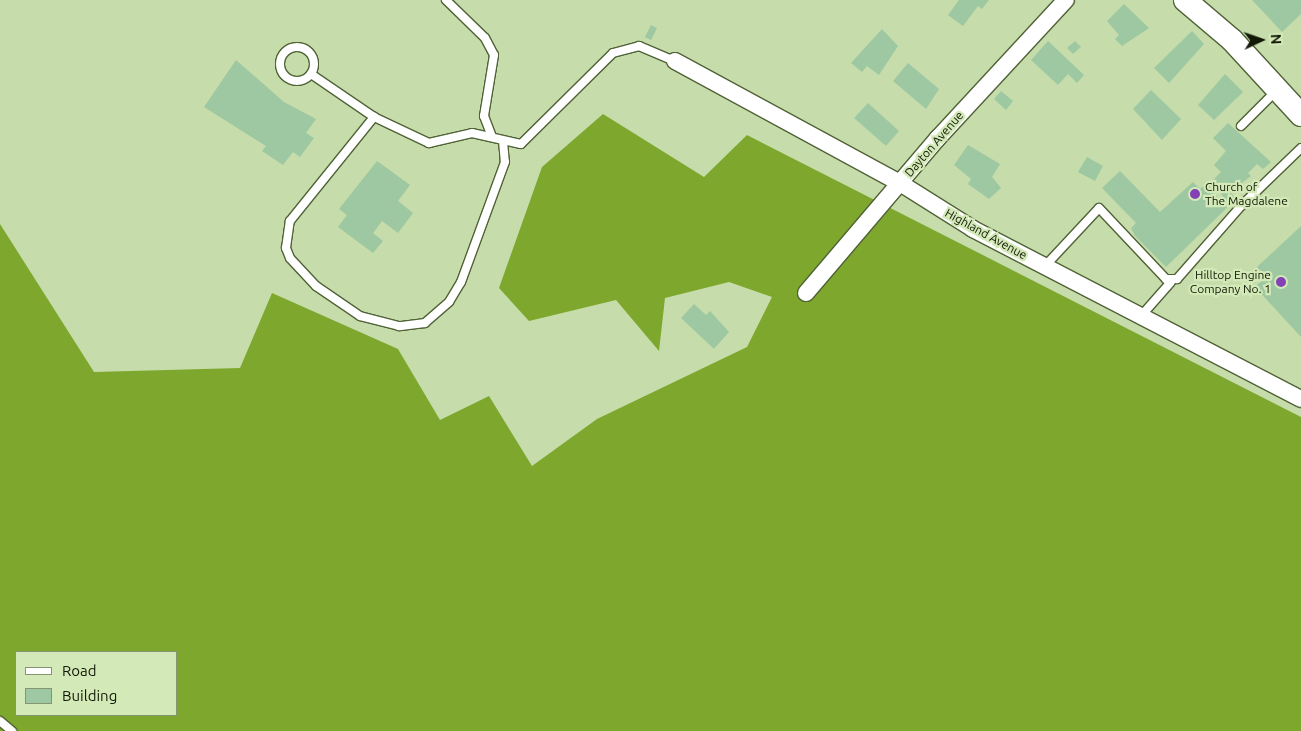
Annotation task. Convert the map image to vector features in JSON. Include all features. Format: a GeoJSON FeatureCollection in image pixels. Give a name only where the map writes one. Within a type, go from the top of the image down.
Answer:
{"type":"FeatureCollection","features":[{"type":"Feature","properties":{"kind":"main road"},"geometry":{"type":"LineString","coordinates":[[1185,0],[1232,40],[1301,115]]}},
{"type":"Feature","properties":{"kind":"street","name":"Dayton Avenue"},"geometry":{"type":"LineString","coordinates":[[806,293],[900,183],[1066,0]]}},
{"type":"Feature","properties":{"kind":"street","name":"Highland Avenue"},"geometry":{"type":"LineString","coordinates":[[675,61],[900,183],[1045,266],[1301,400]]}},
{"type":"Feature","properties":{"kind":"lane"},"geometry":{"type":"LineString","coordinates":[[446,0],[485,38],[494,55],[484,116],[492,137]]}},
{"type":"Feature","properties":{"kind":"lane"},"geometry":{"type":"LineString","coordinates":[[311,74],[374,117],[429,143],[472,133],[521,144],[613,53],[626,46],[639,46],[675,61]]}},
{"type":"Feature","properties":{"kind":"lane"},"geometry":{"type":"LineString","coordinates":[[298,48],[308,52],[314,61],[311,74],[299,81],[289,78],[281,64],[284,54],[298,48]]}},
{"type":"Feature","properties":{"kind":"lane"},"geometry":{"type":"LineString","coordinates":[[1240,126],[1277,89]]}},
{"type":"Feature","properties":{"kind":"lane"},"geometry":{"type":"LineString","coordinates":[[374,117],[290,222],[286,248],[297,269],[316,286],[360,316],[380,324],[424,323],[449,302],[505,162],[504,141]]}},
{"type":"Feature","properties":{"kind":"lane"},"geometry":{"type":"LineString","coordinates":[[1141,316],[1171,282],[1301,148]]}},
{"type":"Feature","properties":{"kind":"lane"},"geometry":{"type":"LineString","coordinates":[[1045,266],[1099,208],[1171,282]]}},
{"type":"Feature","properties":{"kind":"lane"},"geometry":{"type":"LineString","coordinates":[[0,721],[12,731]]}},
{"type":"Feature","properties":{"kind":"green space"},"geometry":{"type":"Polygon","coordinates":[[[603,114],[704,177],[747,135],[1301,417],[1301,731],[0,731],[0,224],[94,372],[240,368],[272,293],[398,349],[440,420],[489,396],[532,466],[597,419],[747,347],[772,297],[729,282],[665,298],[659,351],[616,300],[529,321],[499,288],[542,167],[603,114]]]}},
{"type":"Feature","properties":{"kind":"building"},"geometry":{"type":"Polygon","coordinates":[[[959,0],[989,0],[982,9],[978,6],[963,26],[948,15],[959,0]]]}},
{"type":"Feature","properties":{"kind":"building"},"geometry":{"type":"Polygon","coordinates":[[[1252,0],[1301,0],[1301,14],[1282,32],[1252,0]]]}},
{"type":"Feature","properties":{"kind":"building"},"geometry":{"type":"Polygon","coordinates":[[[1124,4],[1149,28],[1122,46],[1115,39],[1119,35],[1107,21],[1124,4]]]}},
{"type":"Feature","properties":{"kind":"building"},"geometry":{"type":"Polygon","coordinates":[[[651,25],[657,28],[651,40],[645,37],[651,25]]]}},
{"type":"Feature","properties":{"kind":"building"},"geometry":{"type":"Polygon","coordinates":[[[882,29],[898,46],[879,75],[867,66],[862,72],[851,63],[882,29]]]}},
{"type":"Feature","properties":{"kind":"building"},"geometry":{"type":"Polygon","coordinates":[[[1192,31],[1204,44],[1169,83],[1154,68],[1192,31]]]}},
{"type":"Feature","properties":{"kind":"building"},"geometry":{"type":"Polygon","coordinates":[[[1048,41],[1084,75],[1077,83],[1068,74],[1058,85],[1031,60],[1048,41]]]}},
{"type":"Feature","properties":{"kind":"building"},"geometry":{"type":"Polygon","coordinates":[[[1075,41],[1081,47],[1073,54],[1067,48],[1075,41]]]}},
{"type":"Feature","properties":{"kind":"building"},"geometry":{"type":"Polygon","coordinates":[[[236,60],[284,102],[316,119],[306,133],[314,138],[300,157],[293,152],[283,165],[262,151],[266,146],[204,107],[236,60]]]}},
{"type":"Feature","properties":{"kind":"building"},"geometry":{"type":"Polygon","coordinates":[[[908,63],[939,89],[926,109],[893,81],[908,63]]]}},
{"type":"Feature","properties":{"kind":"building"},"geometry":{"type":"Polygon","coordinates":[[[1225,74],[1243,92],[1214,120],[1198,105],[1225,74]]]}},
{"type":"Feature","properties":{"kind":"building"},"geometry":{"type":"Polygon","coordinates":[[[1151,90],[1181,119],[1162,140],[1133,109],[1151,90]]]}},
{"type":"Feature","properties":{"kind":"building"},"geometry":{"type":"Polygon","coordinates":[[[1001,91],[1013,101],[1006,110],[994,99],[1001,91]]]}},
{"type":"Feature","properties":{"kind":"building"},"geometry":{"type":"Polygon","coordinates":[[[868,103],[899,131],[886,146],[854,118],[868,103]]]}},
{"type":"Feature","properties":{"kind":"building","name":"Church of The Magdalene"},"geometry":{"type":"Polygon","coordinates":[[[1228,123],[1271,162],[1263,169],[1257,164],[1248,173],[1251,176],[1230,192],[1236,199],[1166,267],[1135,236],[1131,228],[1136,223],[1102,188],[1120,171],[1160,212],[1193,182],[1200,189],[1207,183],[1219,200],[1223,196],[1212,181],[1221,172],[1214,165],[1226,151],[1213,138],[1228,123]]]}},
{"type":"Feature","properties":{"kind":"building"},"geometry":{"type":"Polygon","coordinates":[[[968,145],[1000,164],[992,177],[1001,188],[989,199],[968,184],[971,179],[954,165],[968,145]]]}},
{"type":"Feature","properties":{"kind":"building"},"geometry":{"type":"Polygon","coordinates":[[[1087,157],[1103,166],[1095,181],[1078,172],[1087,157]]]}},
{"type":"Feature","properties":{"kind":"building"},"geometry":{"type":"Polygon","coordinates":[[[377,161],[410,185],[398,201],[413,213],[398,233],[382,221],[373,233],[383,241],[373,253],[338,227],[347,215],[339,209],[377,161]]]}},
{"type":"Feature","properties":{"kind":"building","name":"Hilltop Engine Company No. 1"},"geometry":{"type":"Polygon","coordinates":[[[1301,226],[1301,337],[1255,287],[1266,277],[1257,267],[1301,226]]]}},
{"type":"Feature","properties":{"kind":"building"},"geometry":{"type":"Polygon","coordinates":[[[694,304],[706,315],[710,311],[729,332],[714,349],[681,318],[694,304]]]}},
{"type":"Feature","properties":{"kind":"place","name":"Church of The Magdalene"},"geometry":{"type":"Point","coordinates":[1195,194]}},
{"type":"Feature","properties":{"kind":"place","name":"Hilltop Engine Company No. 1"},"geometry":{"type":"Point","coordinates":[1281,282]}}]}
